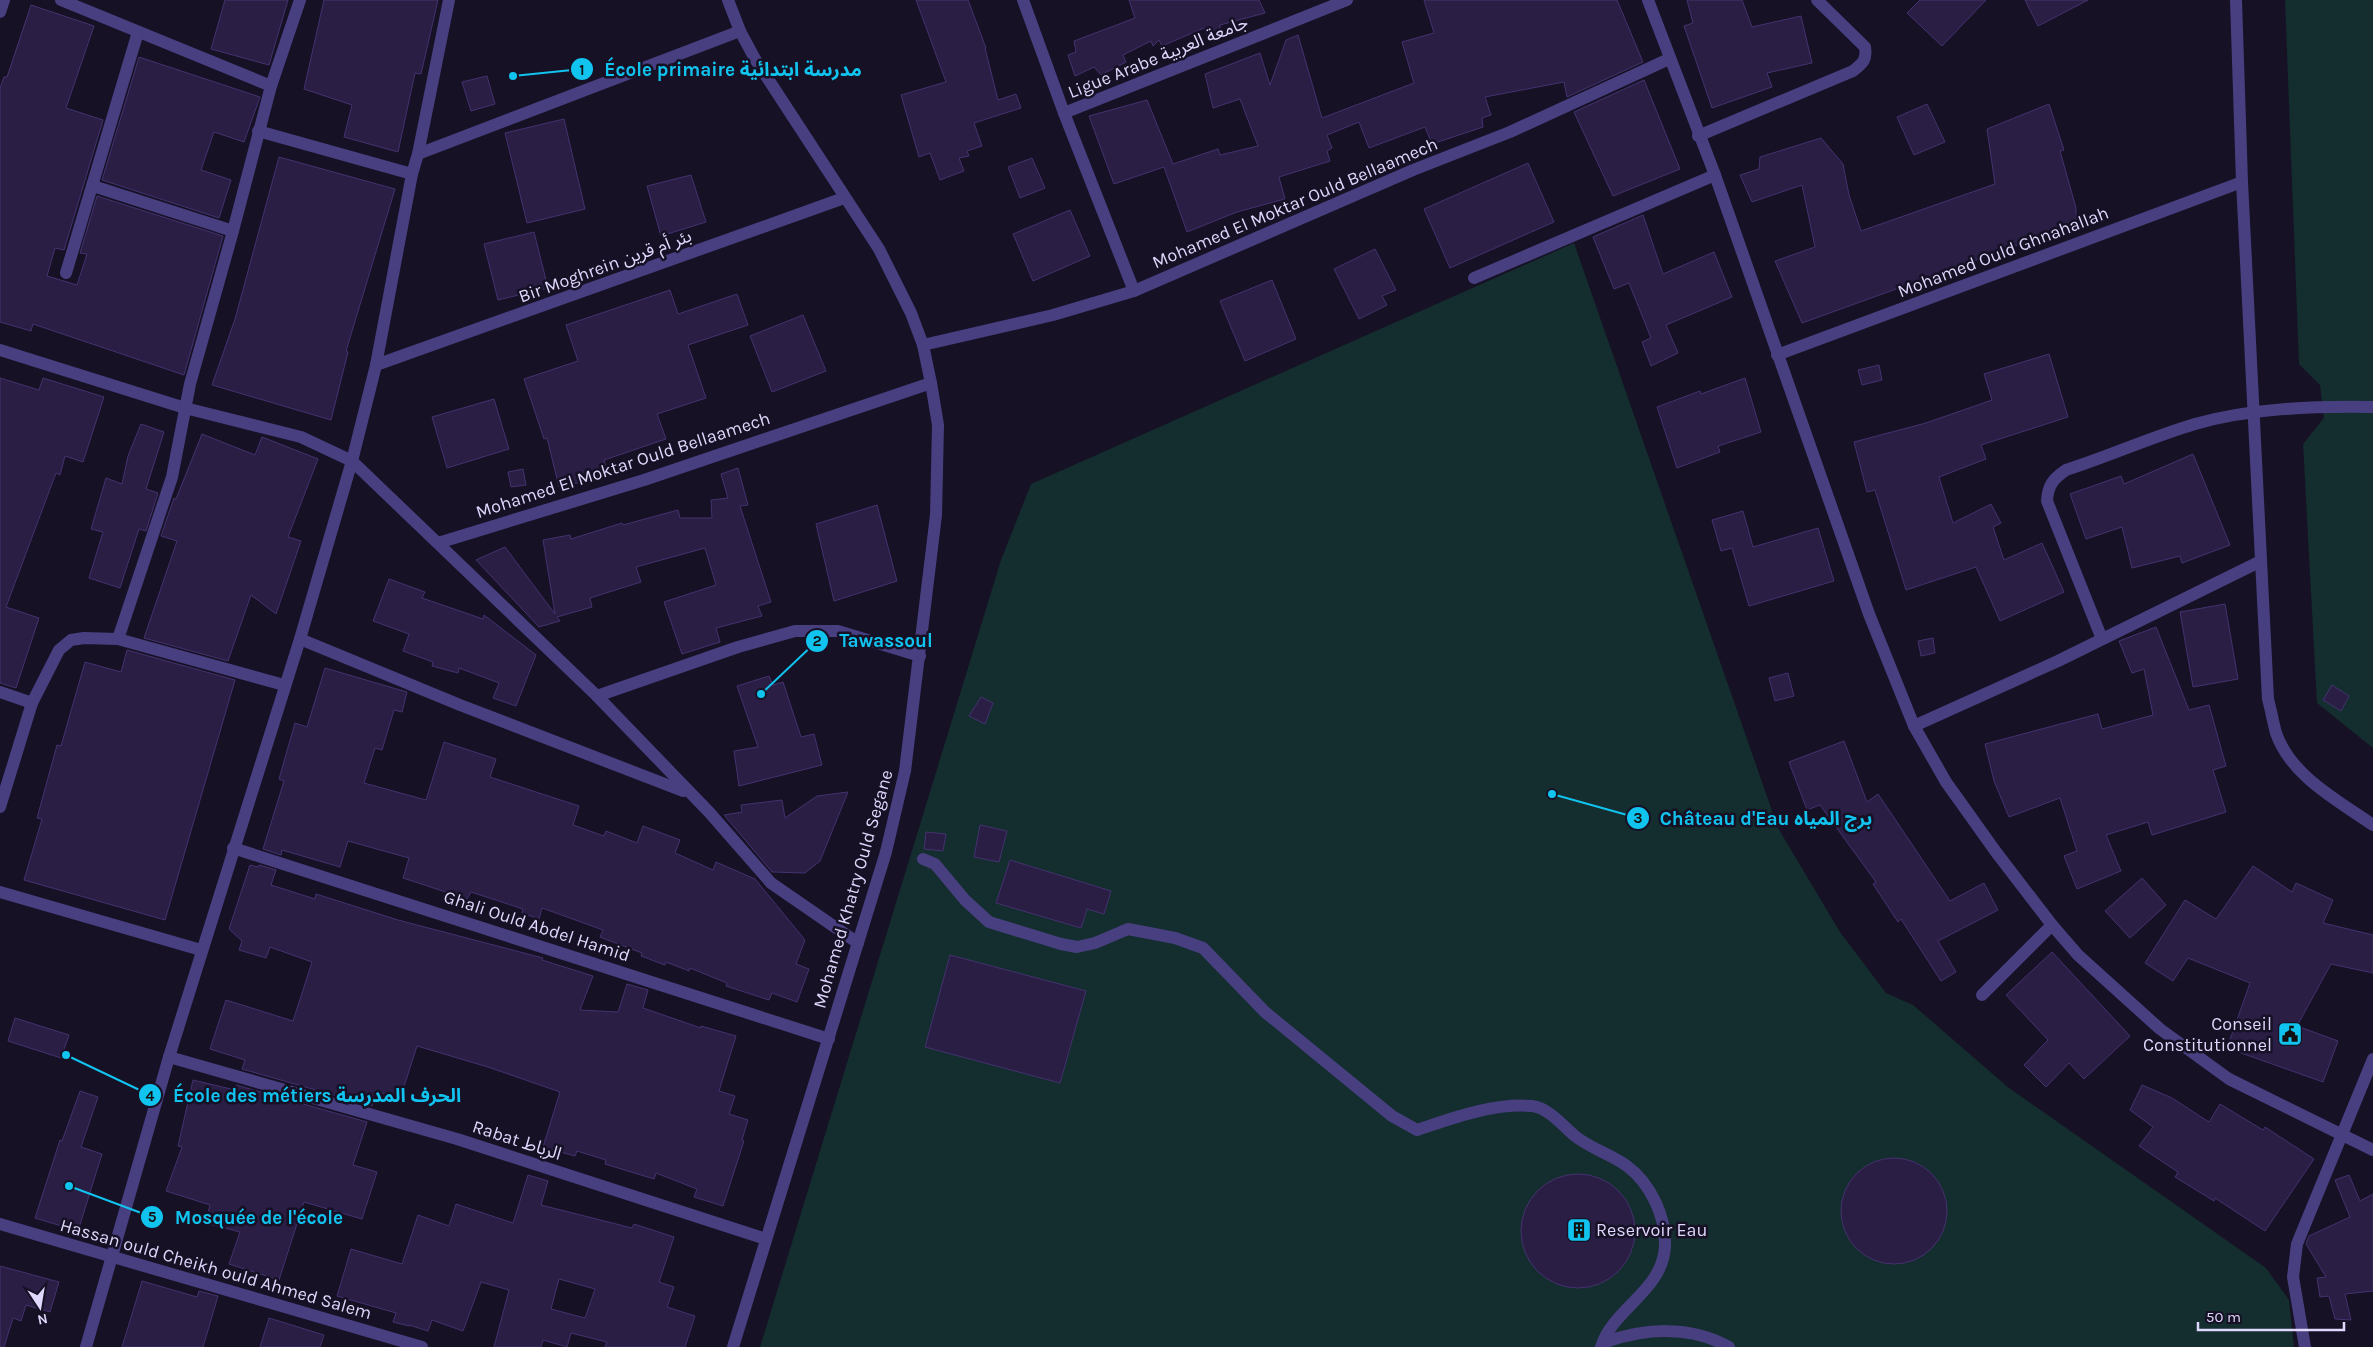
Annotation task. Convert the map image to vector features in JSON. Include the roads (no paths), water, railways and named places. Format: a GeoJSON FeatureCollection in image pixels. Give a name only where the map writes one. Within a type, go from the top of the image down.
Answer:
{"type":"FeatureCollection","features":[{"type":"Feature","properties":{"kind":"street"},"geometry":{"type":"LineString","coordinates":[[0,12],[4,0]]}},
{"type":"Feature","properties":{"kind":"street"},"geometry":{"type":"LineString","coordinates":[[61,0],[271,86]]}},
{"type":"Feature","properties":{"kind":"street"},"geometry":{"type":"LineString","coordinates":[[118,639],[172,477],[186,408],[234,231],[258,130],[300,0]]}},
{"type":"Feature","properties":{"kind":"street"},"geometry":{"type":"LineString","coordinates":[[86,1347],[201,950],[300,639],[352,461],[376,365],[412,174],[418,154],[450,0]]}},
{"type":"Feature","properties":{"kind":"street","name":"Mohamed Khatry Ould Segane"},"geometry":{"type":"LineString","coordinates":[[728,0],[740,31],[754,59],[879,249],[911,313],[923,345],[932,383],[938,425],[936,506],[920,656],[905,771],[886,852],[733,1347]]}},
{"type":"Feature","properties":{"kind":"street"},"geometry":{"type":"LineString","coordinates":[[1023,0],[1064,113],[1134,291]]}},
{"type":"Feature","properties":{"kind":"street","name":"Ligue Arabe جامعة العربية"},"geometry":{"type":"LineString","coordinates":[[1064,113],[1347,0]]}},
{"type":"Feature","properties":{"kind":"street"},"geometry":{"type":"LineString","coordinates":[[1648,0],[1698,136],[1715,175],[1869,614],[1914,726],[1946,782],[2052,925],[2078,955],[2160,1029],[2229,1079],[2341,1136],[2373,1150]]}},
{"type":"Feature","properties":{"kind":"street"},"geometry":{"type":"LineString","coordinates":[[1698,136],[1853,71],[1864,62],[1866,56],[1865,47],[1817,0]]}},
{"type":"Feature","properties":{"kind":"street"},"geometry":{"type":"LineString","coordinates":[[2236,0],[2242,182],[2268,699],[2276,733],[2285,752],[2296,766],[2314,784],[2373,824]]}},
{"type":"Feature","properties":{"kind":"street"},"geometry":{"type":"LineString","coordinates":[[418,154],[740,31]]}},
{"type":"Feature","properties":{"kind":"street"},"geometry":{"type":"LineString","coordinates":[[66,273],[138,32]]}},
{"type":"Feature","properties":{"kind":"street","name":"Mohamed El Moktar Ould Bellaamech"},"geometry":{"type":"LineString","coordinates":[[923,345],[1053,315],[1134,291],[1413,170],[1510,132],[1669,59]]}},
{"type":"Feature","properties":{"kind":"street"},"geometry":{"type":"LineString","coordinates":[[258,130],[412,174]]}},
{"type":"Feature","properties":{"kind":"street"},"geometry":{"type":"LineString","coordinates":[[1474,278],[1715,175]]}},
{"type":"Feature","properties":{"kind":"street","name":"Mohamed Ould Ghnahallah"},"geometry":{"type":"LineString","coordinates":[[1777,355],[2242,182]]}},
{"type":"Feature","properties":{"kind":"street"},"geometry":{"type":"LineString","coordinates":[[93,186],[234,231]]}},
{"type":"Feature","properties":{"kind":"street","name":"Bir Moghrein بئر أم قرين"},"geometry":{"type":"LineString","coordinates":[[376,365],[844,198]]}},
{"type":"Feature","properties":{"kind":"street"},"geometry":{"type":"LineString","coordinates":[[0,350],[186,408],[301,437],[352,461],[597,696],[687,792],[709,812],[771,883],[858,943]]}},
{"type":"Feature","properties":{"kind":"street","name":"Mohamed El Moktar Ould Bellaamech"},"geometry":{"type":"LineString","coordinates":[[438,542],[644,480],[932,383]]}},
{"type":"Feature","properties":{"kind":"street"},"geometry":{"type":"LineString","coordinates":[[2102,639],[2047,502],[2048,490],[2053,479],[2066,470],[2109,457],[2170,432],[2197,424],[2254,412],[2346,406],[2373,407]]}},
{"type":"Feature","properties":{"kind":"street"},"geometry":{"type":"LineString","coordinates":[[1914,726],[2058,661],[2261,561]]}},
{"type":"Feature","properties":{"kind":"street"},"geometry":{"type":"LineString","coordinates":[[597,696],[738,647],[795,632],[838,631],[920,656]]}},
{"type":"Feature","properties":{"kind":"street"},"geometry":{"type":"LineString","coordinates":[[0,807],[32,703],[59,650],[71,640],[84,638],[118,639],[284,685]]}},
{"type":"Feature","properties":{"kind":"street"},"geometry":{"type":"LineString","coordinates":[[300,639],[556,743],[687,792]]}},
{"type":"Feature","properties":{"kind":"street"},"geometry":{"type":"LineString","coordinates":[[0,692],[32,703]]}},
{"type":"Feature","properties":{"kind":"street","name":"Ghali Ould Abdel Hamid"},"geometry":{"type":"LineString","coordinates":[[233,848],[829,1039]]}},
{"type":"Feature","properties":{"kind":"street"},"geometry":{"type":"LineString","coordinates":[[923,859],[935,864],[965,900],[990,922],[998,925],[1061,944],[1077,946],[1095,943],[1128,929],[1176,938],[1203,948],[1265,1012],[1392,1116],[1417,1130],[1495,1107],[1534,1106],[1562,1122],[1574,1135],[1591,1147],[1627,1166],[1641,1180],[1658,1209],[1665,1247],[1660,1265],[1651,1284],[1611,1326],[1602,1345]]}},
{"type":"Feature","properties":{"kind":"street"},"geometry":{"type":"LineString","coordinates":[[0,892],[201,950]]}},
{"type":"Feature","properties":{"kind":"street"},"geometry":{"type":"LineString","coordinates":[[1982,995],[2052,925]]}},
{"type":"Feature","properties":{"kind":"street","name":"Rabat الرباط"},"geometry":{"type":"LineString","coordinates":[[169,1057],[456,1139],[766,1239]]}},
{"type":"Feature","properties":{"kind":"street"},"geometry":{"type":"LineString","coordinates":[[2304,1347],[2294,1286],[2296,1244],[2373,1060]]}},
{"type":"Feature","properties":{"kind":"street","name":"Hassan ould Cheikh ould Ahmed Salem"},"geometry":{"type":"LineString","coordinates":[[0,1224],[422,1347]]}},
{"type":"Feature","properties":{"kind":"street"},"geometry":{"type":"LineString","coordinates":[[1602,1345],[1630,1334],[1671,1331],[1710,1337],[1729,1347]]}},
{"type":"Feature","properties":{"kind":"place","name":"École primaire مدرسة ابتدائية"},"geometry":{"type":"Point","coordinates":[513,76]}},
{"type":"Feature","properties":{"kind":"place","name":"Tawassoul"},"geometry":{"type":"Point","coordinates":[761,694]}},
{"type":"Feature","properties":{"kind":"place","name":"Château d'Eau برج المياه"},"geometry":{"type":"Point","coordinates":[1552,794]}},
{"type":"Feature","properties":{"kind":"place","name":"Conseil Constitutionnel"},"geometry":{"type":"Point","coordinates":[2290,1034]}},
{"type":"Feature","properties":{"kind":"place","name":"École des métiers الحرف المدرسة"},"geometry":{"type":"Point","coordinates":[66,1055]}},
{"type":"Feature","properties":{"kind":"place","name":"Mosquée de l'école"},"geometry":{"type":"Point","coordinates":[69,1186]}},
{"type":"Feature","properties":{"kind":"place","name":"Reservoir Eau"},"geometry":{"type":"Point","coordinates":[1579,1230]}}]}
